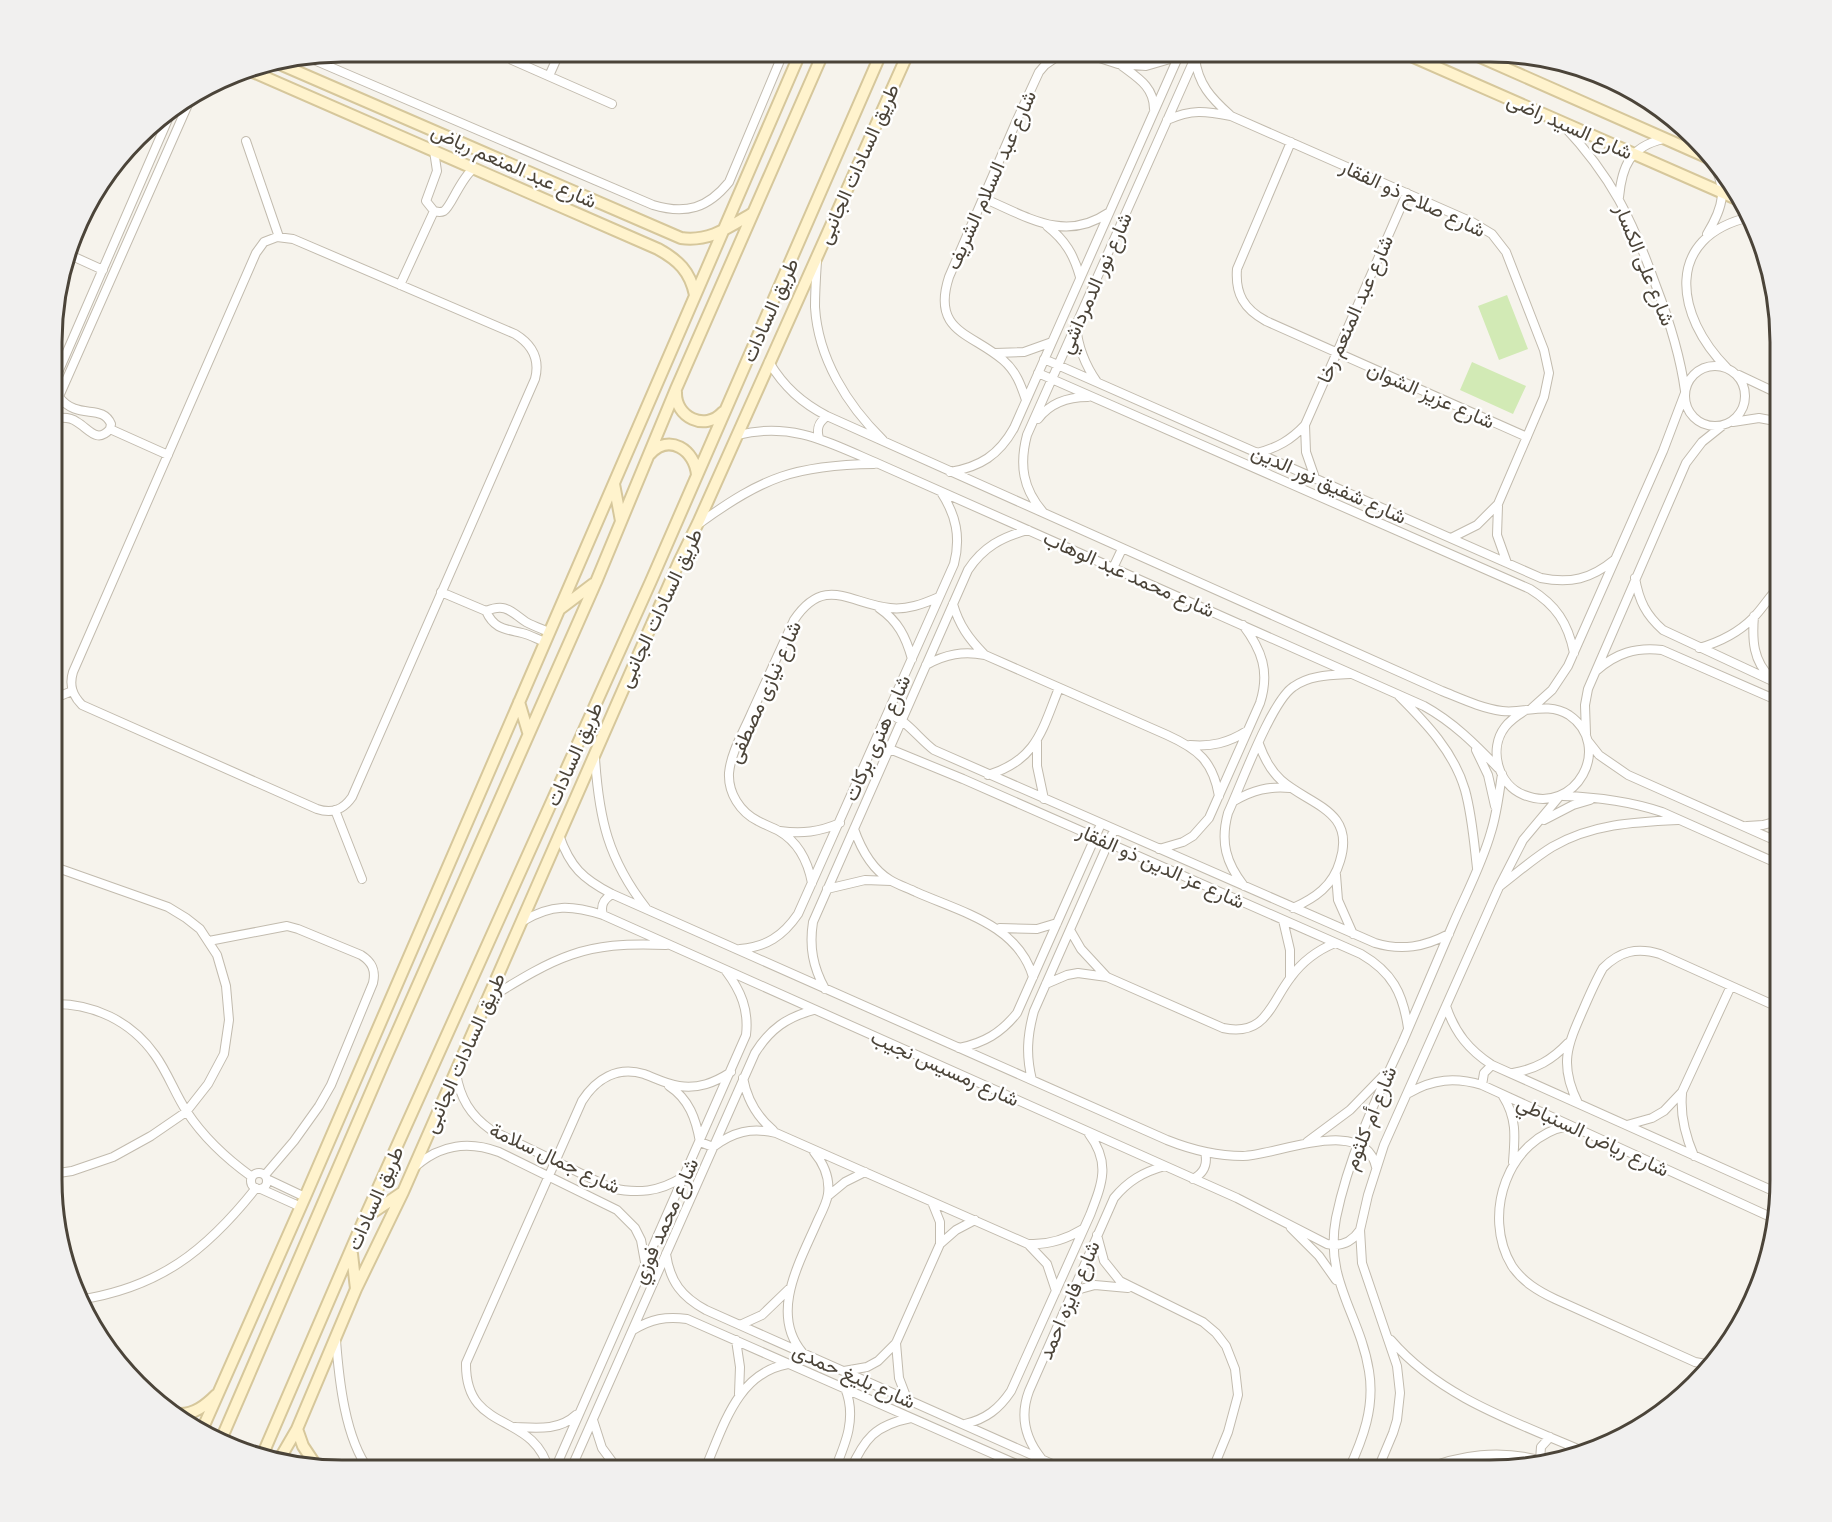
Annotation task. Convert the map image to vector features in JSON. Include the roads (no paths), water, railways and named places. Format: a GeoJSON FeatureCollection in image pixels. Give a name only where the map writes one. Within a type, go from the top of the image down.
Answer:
{"type":"FeatureCollection","features":[{"type":"Feature","properties":{"kind":"street"},"geometry":{"type":"LineString","coordinates":[[514,61],[612,104]]}},
{"type":"Feature","properties":{"kind":"street"},"geometry":{"type":"LineString","coordinates":[[549,76],[556,61]]}},
{"type":"Feature","properties":{"kind":"street"},"geometry":{"type":"LineString","coordinates":[[320,62],[653,205],[682,210],[709,201],[729,182],[780,61]]}},
{"type":"Feature","properties":{"kind":"street"},"geometry":{"type":"LineString","coordinates":[[204,1425],[797,61]]}},
{"type":"Feature","properties":{"kind":"street"},"geometry":{"type":"LineString","coordinates":[[223,1434],[298,1257],[596,582],[676,389],[820,61]]}},
{"type":"Feature","properties":{"kind":"street","name":"طريق السادات"},"geometry":{"type":"LineString","coordinates":[[265,1450],[365,1217],[651,581],[878,61]]}},
{"type":"Feature","properties":{"kind":"street","name":"طريق السادات الجانبى"},"geometry":{"type":"LineString","coordinates":[[282,1454],[297,1429],[356,1289],[403,1192],[624,685],[904,61]]}},
{"type":"Feature","properties":{"kind":"street","name":"شارع عبد السلام الشريف"},"geometry":{"type":"LineString","coordinates":[[1026,400],[1015,373],[994,353],[963,335],[954,326],[947,315],[944,302],[949,277],[1034,81],[1045,65],[1051,61]]}},
{"type":"Feature","properties":{"kind":"street","name":"شارع عبد السلام الشريف"},"geometry":{"type":"LineString","coordinates":[[1110,61],[1133,66],[1152,65],[1164,61]]}},
{"type":"Feature","properties":{"kind":"street","name":"شارع نور الدمرداشي"},"geometry":{"type":"LineString","coordinates":[[948,472],[965,470],[981,464],[1006,443],[1176,61]]}},
{"type":"Feature","properties":{"kind":"street","name":"شارع نور الدمرداشي"},"geometry":{"type":"LineString","coordinates":[[1046,515],[1030,495],[1022,470],[1023,452],[1031,427],[1193,61]]}},
{"type":"Feature","properties":{"kind":"street","name":"شارع صلاح ذو الفقار"},"geometry":{"type":"LineString","coordinates":[[1196,61],[1196,69],[1205,91],[1232,116]]}},
{"type":"Feature","properties":{"kind":"street","name":"شارع السيد راضى"},"geometry":{"type":"LineString","coordinates":[[1422,61],[1730,196]]}},
{"type":"Feature","properties":{"kind":"street","name":"شارع السيد راضى"},"geometry":{"type":"LineString","coordinates":[[1490,61],[1697,153]]}},
{"type":"Feature","properties":{"kind":"street","name":"شارع عبد السلام الشريف"},"geometry":{"type":"LineString","coordinates":[[1118,64],[1147,86],[1154,102],[1154,111]]}},
{"type":"Feature","properties":{"kind":"street","name":"شارع عبد المنعم رياض"},"geometry":{"type":"LineString","coordinates":[[287,67],[681,238],[704,238],[724,230],[753,212]]}},
{"type":"Feature","properties":{"kind":"street","name":"شارع عبد المنعم رياض"},"geometry":{"type":"LineString","coordinates":[[258,74],[658,249],[682,264],[693,284],[695,295]]}},
{"type":"Feature","properties":{"kind":"street"},"geometry":{"type":"LineString","coordinates":[[319,101],[326,84]]}},
{"type":"Feature","properties":{"kind":"street"},"geometry":{"type":"LineString","coordinates":[[1163,90],[1178,97]]}},
{"type":"Feature","properties":{"kind":"street"},"geometry":{"type":"LineString","coordinates":[[62,390],[186,109]]}},
{"type":"Feature","properties":{"kind":"street","name":"شارع صلاح ذو الفقار"},"geometry":{"type":"LineString","coordinates":[[1167,120],[1181,114],[1200,111],[1232,116],[1482,227],[1500,242],[1506,252],[1548,361],[1547,385],[1498,504],[1497,534],[1507,563]]}},
{"type":"Feature","properties":{"kind":"street","name":"شارع على الكسار"},"geometry":{"type":"LineString","coordinates":[[1560,122],[1592,158],[1619,198],[1636,233],[1669,322],[1679,356],[1685,392]]}},
{"type":"Feature","properties":{"kind":"street"},"geometry":{"type":"LineString","coordinates":[[62,363],[166,123]]}},
{"type":"Feature","properties":{"kind":"street"},"geometry":{"type":"LineString","coordinates":[[1619,198],[1623,172],[1634,154],[1643,146],[1665,138]]}},
{"type":"Feature","properties":{"kind":"street"},"geometry":{"type":"LineString","coordinates":[[246,141],[279,237]]}},
{"type":"Feature","properties":{"kind":"street","name":"شارع عزيز الشوان"},"geometry":{"type":"LineString","coordinates":[[1292,142],[1237,269],[1236,282],[1245,306],[1254,315],[1527,437]]}},
{"type":"Feature","properties":{"kind":"street"},"geometry":{"type":"LineString","coordinates":[[434,151],[437,171],[426,201],[434,211],[441,212],[447,208],[460,183],[474,168]]}},
{"type":"Feature","properties":{"kind":"street"},"geometry":{"type":"LineString","coordinates":[[1705,238],[1719,213],[1723,193],[1722,184]]}},
{"type":"Feature","properties":{"kind":"street","name":"شارع عبد المنعم رخا"},"geometry":{"type":"LineString","coordinates":[[1316,479],[1306,452],[1305,425],[1407,193]]}},
{"type":"Feature","properties":{"kind":"street"},"geometry":{"type":"LineString","coordinates":[[983,198],[1046,225],[1069,248],[1080,278]]}},
{"type":"Feature","properties":{"kind":"street"},"geometry":{"type":"LineString","coordinates":[[399,285],[434,211]]}},
{"type":"Feature","properties":{"kind":"street"},"geometry":{"type":"LineString","coordinates":[[1046,225],[1073,228],[1098,220],[1109,212]]}},
{"type":"Feature","properties":{"kind":"street","name":"شارع على الكسار"},"geometry":{"type":"LineString","coordinates":[[1727,368],[1707,344],[1688,302],[1686,290],[1688,267],[1705,238],[1726,224],[1743,219]]}},
{"type":"Feature","properties":{"kind":"street"},"geometry":{"type":"LineString","coordinates":[[658,249],[665,231]]}},
{"type":"Feature","properties":{"kind":"street"},"geometry":{"type":"LineString","coordinates":[[279,237],[293,239],[399,285],[515,334],[528,344],[537,364],[534,379],[351,797],[342,807],[323,811],[82,705],[72,691],[71,678],[256,253],[264,242],[279,237]]}},
{"type":"Feature","properties":{"kind":"street"},"geometry":{"type":"LineString","coordinates":[[817,255],[815,308],[823,349],[842,390],[856,410],[888,445]]}},
{"type":"Feature","properties":{"kind":"street"},"geometry":{"type":"LineString","coordinates":[[74,257],[103,270]]}},
{"type":"Feature","properties":{"kind":"street"},"geometry":{"type":"LineString","coordinates":[[1076,326],[1083,357],[1098,383]]}},
{"type":"Feature","properties":{"kind":"street"},"geometry":{"type":"LineString","coordinates":[[994,353],[1024,352],[1052,342]]}},
{"type":"Feature","properties":{"kind":"street","name":"شارع شفيق نور الدين"},"geometry":{"type":"LineString","coordinates":[[1044,359],[1541,578],[1572,581],[1588,577],[1602,570],[1614,560]]}},
{"type":"Feature","properties":{"kind":"street","name":"شارع محمد عبد الوهاب"},"geometry":{"type":"LineString","coordinates":[[770,362],[778,376],[794,394],[813,409],[888,445],[1465,701],[1484,708],[1505,711],[1529,709]]}},
{"type":"Feature","properties":{"kind":"street"},"geometry":{"type":"LineString","coordinates":[[1770,390],[1727,368],[1709,366],[1693,375],[1663,451],[1574,653],[1552,690],[1529,709],[1514,717],[1504,728],[1496,755],[1500,772],[1515,789],[1532,799],[1603,798],[1643,806],[1770,860]]}},
{"type":"Feature","properties":{"kind":"street","name":"شارع شفيق نور الدين"},"geometry":{"type":"LineString","coordinates":[[1038,373],[1530,588],[1544,597],[1564,621],[1574,653]]}},
{"type":"Feature","properties":{"kind":"street"},"geometry":{"type":"LineString","coordinates":[[1731,422],[1744,408],[1746,399],[1745,389],[1735,373]]}},
{"type":"Feature","properties":{"kind":"street"},"geometry":{"type":"LineString","coordinates":[[676,389],[675,398],[678,407],[692,420],[702,422],[711,420],[726,409]]}},
{"type":"Feature","properties":{"kind":"street"},"geometry":{"type":"LineString","coordinates":[[1685,392],[1686,402],[1695,419],[1703,424],[1722,426]]}},
{"type":"Feature","properties":{"kind":"street"},"geometry":{"type":"LineString","coordinates":[[1031,427],[1042,413],[1057,403],[1074,397],[1092,397]]}},
{"type":"Feature","properties":{"kind":"street"},"geometry":{"type":"LineString","coordinates":[[62,400],[69,407],[82,412],[94,411],[105,415],[111,424],[110,429],[102,436],[96,436],[86,431],[77,422],[62,417]]}},
{"type":"Feature","properties":{"kind":"street"},"geometry":{"type":"LineString","coordinates":[[77,422],[82,412]]}},
{"type":"Feature","properties":{"kind":"street"},"geometry":{"type":"LineString","coordinates":[[819,438],[819,423],[827,417]]}},
{"type":"Feature","properties":{"kind":"street"},"geometry":{"type":"LineString","coordinates":[[1560,797],[1572,789],[1584,774],[1589,755],[1585,705],[1593,675],[1686,464],[1702,442],[1722,426],[1731,422],[1759,418],[1770,420]]}},
{"type":"Feature","properties":{"kind":"street","name":"شارع عبد المنعم رخا"},"geometry":{"type":"LineString","coordinates":[[1257,453],[1279,446],[1305,425]]}},
{"type":"Feature","properties":{"kind":"street"},"geometry":{"type":"LineString","coordinates":[[110,429],[168,455]]}},
{"type":"Feature","properties":{"kind":"street","name":"شارع محمد عبد الوهاب"},"geometry":{"type":"LineString","coordinates":[[738,435],[778,429],[819,438],[1242,624],[1396,693],[1444,718],[1471,740],[1500,772]]}},
{"type":"Feature","properties":{"kind":"street"},"geometry":{"type":"LineString","coordinates":[[647,458],[661,446],[679,446],[693,458],[697,475]]}},
{"type":"Feature","properties":{"kind":"street"},"geometry":{"type":"LineString","coordinates":[[698,523],[732,500],[774,478],[821,466],[879,464]]}},
{"type":"Feature","properties":{"kind":"street"},"geometry":{"type":"LineString","coordinates":[[614,483],[621,522]]}},
{"type":"Feature","properties":{"kind":"street","name":"شارع هنرى بركات"},"geometry":{"type":"LineString","coordinates":[[736,950],[759,946],[779,937],[790,927],[813,885],[954,564],[958,540],[954,516],[940,491]]}},
{"type":"Feature","properties":{"kind":"street"},"geometry":{"type":"LineString","coordinates":[[1342,507],[1348,493]]}},
{"type":"Feature","properties":{"kind":"street","name":"شارع صلاح ذو الفقار"},"geometry":{"type":"LineString","coordinates":[[1451,538],[1477,525],[1498,504]]}},
{"type":"Feature","properties":{"kind":"street","name":"شارع هنرى بركات"},"geometry":{"type":"LineString","coordinates":[[825,989],[813,963],[811,936],[813,922],[968,570],[982,552],[1002,538],[1029,530]]}},
{"type":"Feature","properties":{"kind":"street"},"geometry":{"type":"LineString","coordinates":[[1113,568],[1122,549]]}},
{"type":"Feature","properties":{"kind":"street"},"geometry":{"type":"LineString","coordinates":[[651,581],[679,562]]}},
{"type":"Feature","properties":{"kind":"street"},"geometry":{"type":"LineString","coordinates":[[1635,578],[1640,600],[1652,620],[1663,630],[1770,679]]}},
{"type":"Feature","properties":{"kind":"street"},"geometry":{"type":"LineString","coordinates":[[559,609],[596,582]]}},
{"type":"Feature","properties":{"kind":"street"},"geometry":{"type":"LineString","coordinates":[[441,592],[486,611],[494,608],[507,609],[549,632]]}},
{"type":"Feature","properties":{"kind":"street","name":"شارع نيازى مصطفى"},"geometry":{"type":"LineString","coordinates":[[813,885],[805,859],[798,848],[778,830],[744,812],[736,801],[729,774],[731,761],[740,738],[794,620],[812,601],[837,594],[850,596],[875,606],[889,615],[900,628],[908,643],[912,659]]}},
{"type":"Feature","properties":{"kind":"street"},"geometry":{"type":"LineString","coordinates":[[1699,648],[1728,637],[1754,616],[1770,595]]}},
{"type":"Feature","properties":{"kind":"street","name":"شارع نيازى مصطفى"},"geometry":{"type":"LineString","coordinates":[[875,606],[892,609],[908,608],[939,597]]}},
{"type":"Feature","properties":{"kind":"street"},"geometry":{"type":"LineString","coordinates":[[953,604],[965,632],[986,655]]}},
{"type":"Feature","properties":{"kind":"street"},"geometry":{"type":"LineString","coordinates":[[486,611],[489,619],[499,628],[545,642]]}},
{"type":"Feature","properties":{"kind":"street"},"geometry":{"type":"LineString","coordinates":[[1754,616],[1753,646],[1757,660],[1770,677]]}},
{"type":"Feature","properties":{"kind":"street"},"geometry":{"type":"LineString","coordinates":[[516,632],[523,619]]}},
{"type":"Feature","properties":{"kind":"street"},"geometry":{"type":"LineString","coordinates":[[1159,849],[1183,842],[1193,836],[1209,818],[1260,703],[1265,689],[1264,662],[1258,648],[1242,624]]}},
{"type":"Feature","properties":{"kind":"street"},"geometry":{"type":"LineString","coordinates":[[1593,675],[1617,656],[1647,648],[1677,655],[1770,697]]}},
{"type":"Feature","properties":{"kind":"street"},"geometry":{"type":"LineString","coordinates":[[620,650],[624,685]]}},
{"type":"Feature","properties":{"kind":"street"},"geometry":{"type":"LineString","coordinates":[[926,665],[961,652],[986,655],[1189,745],[1207,762],[1215,778],[1219,796]]}},
{"type":"Feature","properties":{"kind":"street"},"geometry":{"type":"LineString","coordinates":[[1245,887],[1229,865],[1225,852],[1224,826],[1275,709],[1292,687],[1318,677],[1353,674]]}},
{"type":"Feature","properties":{"kind":"street"},"geometry":{"type":"LineString","coordinates":[[1044,799],[1037,766],[1038,740],[1059,688]]}},
{"type":"Feature","properties":{"kind":"street"},"geometry":{"type":"LineString","coordinates":[[62,695],[72,691]]}},
{"type":"Feature","properties":{"kind":"street"},"geometry":{"type":"LineString","coordinates":[[1396,693],[1434,734],[1447,751],[1457,770],[1465,790],[1477,870]]}},
{"type":"Feature","properties":{"kind":"street"},"geometry":{"type":"LineString","coordinates":[[519,702],[528,732]]}},
{"type":"Feature","properties":{"kind":"street"},"geometry":{"type":"LineString","coordinates":[[1529,709],[1544,707],[1563,712],[1579,724],[1599,755],[1628,775],[1770,838]]}},
{"type":"Feature","properties":{"kind":"street","name":"شارع عز الدين ذو الفقار"},"geometry":{"type":"LineString","coordinates":[[888,714],[902,720],[925,744],[988,775],[1353,934],[1389,947],[1405,948],[1420,946],[1449,934]]}},
{"type":"Feature","properties":{"kind":"street"},"geometry":{"type":"LineString","coordinates":[[1189,745],[1214,745],[1248,731]]}},
{"type":"Feature","properties":{"kind":"street"},"geometry":{"type":"LineString","coordinates":[[988,775],[1020,760],[1038,740]]}},
{"type":"Feature","properties":{"kind":"street"},"geometry":{"type":"LineString","coordinates":[[1471,740],[1488,776],[1496,814]]}},
{"type":"Feature","properties":{"kind":"street","name":"شارع عز الدين ذو الفقار"},"geometry":{"type":"LineString","coordinates":[[875,743],[963,779],[1361,954],[1385,971],[1400,995],[1406,1012],[1408,1028]]}},
{"type":"Feature","properties":{"kind":"street"},"geometry":{"type":"LineString","coordinates":[[1259,744],[1271,770],[1292,788],[1325,808],[1339,825],[1343,848],[1336,875],[1338,900],[1353,934]]}},
{"type":"Feature","properties":{"kind":"street"},"geometry":{"type":"LineString","coordinates":[[594,753],[600,810],[606,837],[630,887],[647,909]]}},
{"type":"Feature","properties":{"kind":"street"},"geometry":{"type":"LineString","coordinates":[[963,779],[970,766]]}},
{"type":"Feature","properties":{"kind":"street","name":"شارع أم كلثوم"},"geometry":{"type":"LineString","coordinates":[[1352,1460],[1366,1427],[1370,1392],[1366,1356],[1342,1291],[1334,1261],[1333,1245],[1342,1190],[1357,1143],[1485,852],[1496,814],[1500,772]]}},
{"type":"Feature","properties":{"kind":"street"},"geometry":{"type":"LineString","coordinates":[[1234,801],[1247,793],[1262,789],[1292,788]]}},
{"type":"Feature","properties":{"kind":"street","name":"شارع أم كلثوم"},"geometry":{"type":"LineString","coordinates":[[1382,1460],[1393,1433],[1399,1407],[1399,1380],[1387,1336],[1362,1263],[1360,1230],[1376,1167],[1498,886],[1519,847],[1560,797]]}},
{"type":"Feature","properties":{"kind":"street"},"geometry":{"type":"LineString","coordinates":[[1533,828],[1559,811],[1588,800],[1603,798]]}},
{"type":"Feature","properties":{"kind":"street"},"geometry":{"type":"LineString","coordinates":[[335,810],[362,879]]}},
{"type":"Feature","properties":{"kind":"street"},"geometry":{"type":"LineString","coordinates":[[1498,886],[1552,847],[1594,829],[1680,820]]}},
{"type":"Feature","properties":{"kind":"street","name":"شارع نيازى مصطفى"},"geometry":{"type":"LineString","coordinates":[[778,830],[816,832],[840,823]]}},
{"type":"Feature","properties":{"kind":"street"},"geometry":{"type":"LineString","coordinates":[[1744,826],[1770,823]]}},
{"type":"Feature","properties":{"kind":"street"},"geometry":{"type":"LineString","coordinates":[[959,1048],[986,1041],[1008,1024],[1020,1007],[1101,824]]}},
{"type":"Feature","properties":{"kind":"street"},"geometry":{"type":"LineString","coordinates":[[854,829],[858,841],[872,863],[891,881],[998,928],[1019,948],[1033,977]]}},
{"type":"Feature","properties":{"kind":"street"},"geometry":{"type":"LineString","coordinates":[[1032,1080],[1027,1046],[1029,1028],[1114,830]]}},
{"type":"Feature","properties":{"kind":"street","name":"شارع رمسيس نجيب"},"geometry":{"type":"LineString","coordinates":[[558,835],[572,865],[582,876],[612,894],[1167,1140],[1205,1152],[1244,1156],[1332,1140],[1357,1143]]}},
{"type":"Feature","properties":{"kind":"street"},"geometry":{"type":"LineString","coordinates":[[62,870],[168,907],[200,929],[217,955],[226,986],[229,1020],[224,1054],[208,1084],[186,1112],[151,1136],[113,1157],[62,1172]]}},
{"type":"Feature","properties":{"kind":"street"},"geometry":{"type":"LineString","coordinates":[[1293,908],[1321,891],[1336,875]]}},
{"type":"Feature","properties":{"kind":"street"},"geometry":{"type":"LineString","coordinates":[[827,889],[859,881],[891,881]]}},
{"type":"Feature","properties":{"kind":"street"},"geometry":{"type":"LineString","coordinates":[[603,915],[602,905],[612,894]]}},
{"type":"Feature","properties":{"kind":"street","name":"شارع رمسيس نجيب"},"geometry":{"type":"LineString","coordinates":[[523,921],[537,913],[560,907],[584,909],[603,915],[1165,1166],[1333,1245]]}},
{"type":"Feature","properties":{"kind":"street"},"geometry":{"type":"LineString","coordinates":[[1283,920],[1290,950],[1290,977]]}},
{"type":"Feature","properties":{"kind":"street"},"geometry":{"type":"LineString","coordinates":[[998,928],[1036,929],[1057,923]]}},
{"type":"Feature","properties":{"kind":"street"},"geometry":{"type":"LineString","coordinates":[[87,1298],[114,1293],[156,1278],[215,1234],[259,1189],[266,1186],[266,1177],[307,1124],[331,1085],[375,975],[373,967],[362,955],[292,927],[274,927],[209,941]]}},
{"type":"Feature","properties":{"kind":"street"},"geometry":{"type":"LineString","coordinates":[[1070,930],[1081,949],[1107,977]]}},
{"type":"Feature","properties":{"kind":"street"},"geometry":{"type":"LineString","coordinates":[[1046,984],[1078,973],[1107,977],[1212,1024],[1234,1030],[1246,1029],[1265,1017],[1290,977],[1317,952],[1335,943]]}},
{"type":"Feature","properties":{"kind":"street"},"geometry":{"type":"LineString","coordinates":[[488,999],[545,964],[592,948],[616,945],[670,946]]}},
{"type":"Feature","properties":{"kind":"street"},"geometry":{"type":"LineString","coordinates":[[1578,1103],[1569,1080],[1568,1043],[1603,968],[1623,953],[1648,950],[1770,1004]]}},
{"type":"Feature","properties":{"kind":"street","name":"شارع محمد فوزي"},"geometry":{"type":"LineString","coordinates":[[558,1460],[746,1035],[747,1013],[739,990],[725,970]]}},
{"type":"Feature","properties":{"kind":"street"},"geometry":{"type":"LineString","coordinates":[[1628,1125],[1658,1114],[1674,1102],[1682,1092],[1731,986]]}},
{"type":"Feature","properties":{"kind":"street"},"geometry":{"type":"LineString","coordinates":[[62,1005],[84,1006],[111,1016],[136,1033],[156,1055],[186,1112],[225,1156],[252,1177]]}},
{"type":"Feature","properties":{"kind":"street","name":"شارع رياض السنباطي"},"geometry":{"type":"LineString","coordinates":[[1446,1006],[1451,1021],[1463,1040],[1479,1057],[1492,1065],[1770,1190]]}},
{"type":"Feature","properties":{"kind":"street","name":"شارع محمد فوزي"},"geometry":{"type":"LineString","coordinates":[[575,1460],[755,1053],[774,1028],[787,1020],[815,1010]]}},
{"type":"Feature","properties":{"kind":"street"},"geometry":{"type":"LineString","coordinates":[[1512,1073],[1537,1067],[1548,1061],[1568,1043]]}},
{"type":"Feature","properties":{"kind":"street"},"geometry":{"type":"LineString","coordinates":[[742,1046],[750,1047],[755,1053]]}},
{"type":"Feature","properties":{"kind":"street"},"geometry":{"type":"LineString","coordinates":[[1482,1085],[1484,1073],[1492,1065]]}},
{"type":"Feature","properties":{"kind":"street"},"geometry":{"type":"LineString","coordinates":[[1302,1144],[1350,1110],[1390,1067]]}},
{"type":"Feature","properties":{"kind":"street"},"geometry":{"type":"LineString","coordinates":[[545,1460],[540,1449],[532,1440],[479,1406],[470,1394],[466,1378],[466,1363],[582,1101],[596,1082],[612,1074],[630,1071],[663,1082],[691,1087],[719,1080],[731,1072]]}},
{"type":"Feature","properties":{"kind":"street","name":"شارع جمال سلامة"},"geometry":{"type":"LineString","coordinates":[[456,1072],[463,1100],[479,1122],[611,1188],[642,1192],[657,1190],[684,1177]]}},
{"type":"Feature","properties":{"kind":"street"},"geometry":{"type":"LineString","coordinates":[[743,1078],[757,1115],[776,1133]]}},
{"type":"Feature","properties":{"kind":"street","name":"شارع رياض السنباطي"},"geometry":{"type":"LineString","coordinates":[[1407,1094],[1421,1086],[1451,1079],[1467,1080],[1482,1085],[1768,1216]]}},
{"type":"Feature","properties":{"kind":"street"},"geometry":{"type":"LineString","coordinates":[[663,1082],[686,1102],[693,1116],[700,1142],[713,1147],[736,1133],[763,1130],[776,1133],[1028,1244],[1047,1264],[1056,1291]]}},
{"type":"Feature","properties":{"kind":"street"},"geometry":{"type":"LineString","coordinates":[[1682,1092],[1683,1125],[1694,1156]]}},
{"type":"Feature","properties":{"kind":"street"},"geometry":{"type":"LineString","coordinates":[[1503,1095],[1516,1130],[1513,1162],[1502,1198],[1504,1250],[1512,1266],[1538,1291],[1702,1363]]}},
{"type":"Feature","properties":{"kind":"street"},"geometry":{"type":"LineString","coordinates":[[1513,1162],[1529,1143],[1538,1137],[1557,1128],[1568,1126]]}},
{"type":"Feature","properties":{"kind":"street","name":"شارع فايزه احمد"},"geometry":{"type":"LineString","coordinates":[[1042,1459],[1034,1449],[1026,1431],[1025,1417],[1017,1397],[1056,1291],[1100,1190],[1103,1166],[1101,1154],[1089,1132]]}},
{"type":"Feature","properties":{"kind":"street"},"geometry":{"type":"LineString","coordinates":[[1357,1143],[1370,1152],[1376,1167]]}},
{"type":"Feature","properties":{"kind":"street","name":"شارع جمال سلامة"},"geometry":{"type":"LineString","coordinates":[[413,1169],[425,1158],[454,1146],[469,1145],[487,1148],[607,1204],[627,1218],[641,1240],[645,1265]]}},
{"type":"Feature","properties":{"kind":"street"},"geometry":{"type":"LineString","coordinates":[[803,1353],[796,1345],[788,1324],[790,1288],[828,1196],[826,1171],[812,1149]]}},
{"type":"Feature","properties":{"kind":"street"},"geometry":{"type":"LineString","coordinates":[[1193,1179],[1199,1176],[1206,1165],[1205,1152]]}},
{"type":"Feature","properties":{"kind":"street","name":"شارع فايزه احمد"},"geometry":{"type":"LineString","coordinates":[[964,1424],[986,1417],[1017,1397],[1073,1291],[1114,1198],[1122,1188],[1142,1174],[1165,1166]]}},
{"type":"Feature","properties":{"kind":"street"},"geometry":{"type":"LineString","coordinates":[[828,1196],[845,1182],[865,1172]]}},
{"type":"Feature","properties":{"kind":"street"},"geometry":{"type":"LineString","coordinates":[[252,1177],[258,1173],[303,1202]]}},
{"type":"Feature","properties":{"kind":"street"},"geometry":{"type":"LineString","coordinates":[[252,1177],[252,1185],[259,1189],[303,1202]]}},
{"type":"Feature","properties":{"kind":"street"},"geometry":{"type":"LineString","coordinates":[[365,1217],[403,1192]]}},
{"type":"Feature","properties":{"kind":"street"},"geometry":{"type":"LineString","coordinates":[[842,1371],[867,1367],[878,1361],[896,1343],[940,1244],[940,1222],[932,1202]]}},
{"type":"Feature","properties":{"kind":"street"},"geometry":{"type":"LineString","coordinates":[[1090,1215],[1096,1215],[1103,1221]]}},
{"type":"Feature","properties":{"kind":"street"},"geometry":{"type":"LineString","coordinates":[[1272,1215],[1290,1227],[1319,1256],[1342,1291]]}},
{"type":"Feature","properties":{"kind":"street"},"geometry":{"type":"LineString","coordinates":[[940,1244],[957,1230],[975,1220]]}},
{"type":"Feature","properties":{"kind":"street"},"geometry":{"type":"LineString","coordinates":[[1028,1244],[1052,1243],[1084,1229]]}},
{"type":"Feature","properties":{"kind":"street"},"geometry":{"type":"LineString","coordinates":[[1333,1245],[1351,1240],[1360,1230]]}},
{"type":"Feature","properties":{"kind":"street"},"geometry":{"type":"LineString","coordinates":[[1097,1235],[1108,1267],[1120,1281],[1132,1289],[1203,1322],[1221,1339],[1233,1361],[1238,1378],[1238,1395],[1228,1432],[1215,1460]]}},
{"type":"Feature","properties":{"kind":"street"},"geometry":{"type":"LineString","coordinates":[[281,1250],[298,1257]]}},
{"type":"Feature","properties":{"kind":"street"},"geometry":{"type":"LineString","coordinates":[[351,1251],[356,1289]]}},
{"type":"Feature","properties":{"kind":"street","name":"شارع بليغ حمدى"},"geometry":{"type":"LineString","coordinates":[[666,1254],[668,1268],[677,1287],[693,1303],[1042,1459]]}},
{"type":"Feature","properties":{"kind":"street"},"geometry":{"type":"LineString","coordinates":[[1073,1291],[1095,1285],[1132,1289]]}},
{"type":"Feature","properties":{"kind":"street"},"geometry":{"type":"LineString","coordinates":[[740,1325],[762,1315],[790,1288]]}},
{"type":"Feature","properties":{"kind":"street"},"geometry":{"type":"LineString","coordinates":[[700,1324],[700,1316],[706,1310]]}},
{"type":"Feature","properties":{"kind":"street","name":"شارع بليغ حمدى"},"geometry":{"type":"LineString","coordinates":[[632,1331],[644,1323],[659,1318],[674,1317],[700,1324],[1007,1460]]}},
{"type":"Feature","properties":{"kind":"street"},"geometry":{"type":"LineString","coordinates":[[1387,1336],[1415,1366],[1448,1389],[1575,1448]]}},
{"type":"Feature","properties":{"kind":"street"},"geometry":{"type":"LineString","coordinates":[[336,1340],[338,1375],[344,1407],[364,1460]]}},
{"type":"Feature","properties":{"kind":"street"},"geometry":{"type":"LineString","coordinates":[[736,1340],[740,1366],[739,1394]]}},
{"type":"Feature","properties":{"kind":"street"},"geometry":{"type":"LineString","coordinates":[[896,1343],[899,1378],[908,1400]]}},
{"type":"Feature","properties":{"kind":"street"},"geometry":{"type":"LineString","coordinates":[[812,1373],[821,1361]]}},
{"type":"Feature","properties":{"kind":"street"},"geometry":{"type":"LineString","coordinates":[[1695,1362],[1700,1366]]}},
{"type":"Feature","properties":{"kind":"street"},"geometry":{"type":"LineString","coordinates":[[602,1363],[615,1369]]}},
{"type":"Feature","properties":{"kind":"street"},"geometry":{"type":"LineString","coordinates":[[709,1460],[739,1394],[760,1374],[789,1363]]}},
{"type":"Feature","properties":{"kind":"street"},"geometry":{"type":"LineString","coordinates":[[845,1388],[849,1398],[851,1421],[839,1460],[849,1460]]}},
{"type":"Feature","properties":{"kind":"street"},"geometry":{"type":"LineString","coordinates":[[187,1414],[200,1408],[220,1390]]}},
{"type":"Feature","properties":{"kind":"street"},"geometry":{"type":"LineString","coordinates":[[514,1427],[552,1427],[572,1419],[580,1412]]}},
{"type":"Feature","properties":{"kind":"street"},"geometry":{"type":"LineString","coordinates":[[855,1460],[866,1440],[874,1433],[892,1422],[912,1418]]}},
{"type":"Feature","properties":{"kind":"street"},"geometry":{"type":"LineString","coordinates":[[593,1419],[602,1448],[611,1460]]}},
{"type":"Feature","properties":{"kind":"street"},"geometry":{"type":"LineString","coordinates":[[297,1429],[303,1446],[311,1459]]}},
{"type":"Feature","properties":{"kind":"street"},"geometry":{"type":"LineString","coordinates":[[1541,1456],[1541,1447],[1550,1437]]}},
{"type":"Feature","properties":{"kind":"street"},"geometry":{"type":"LineString","coordinates":[[1454,1460],[1480,1455],[1510,1454],[1527,1458]]}}]}
